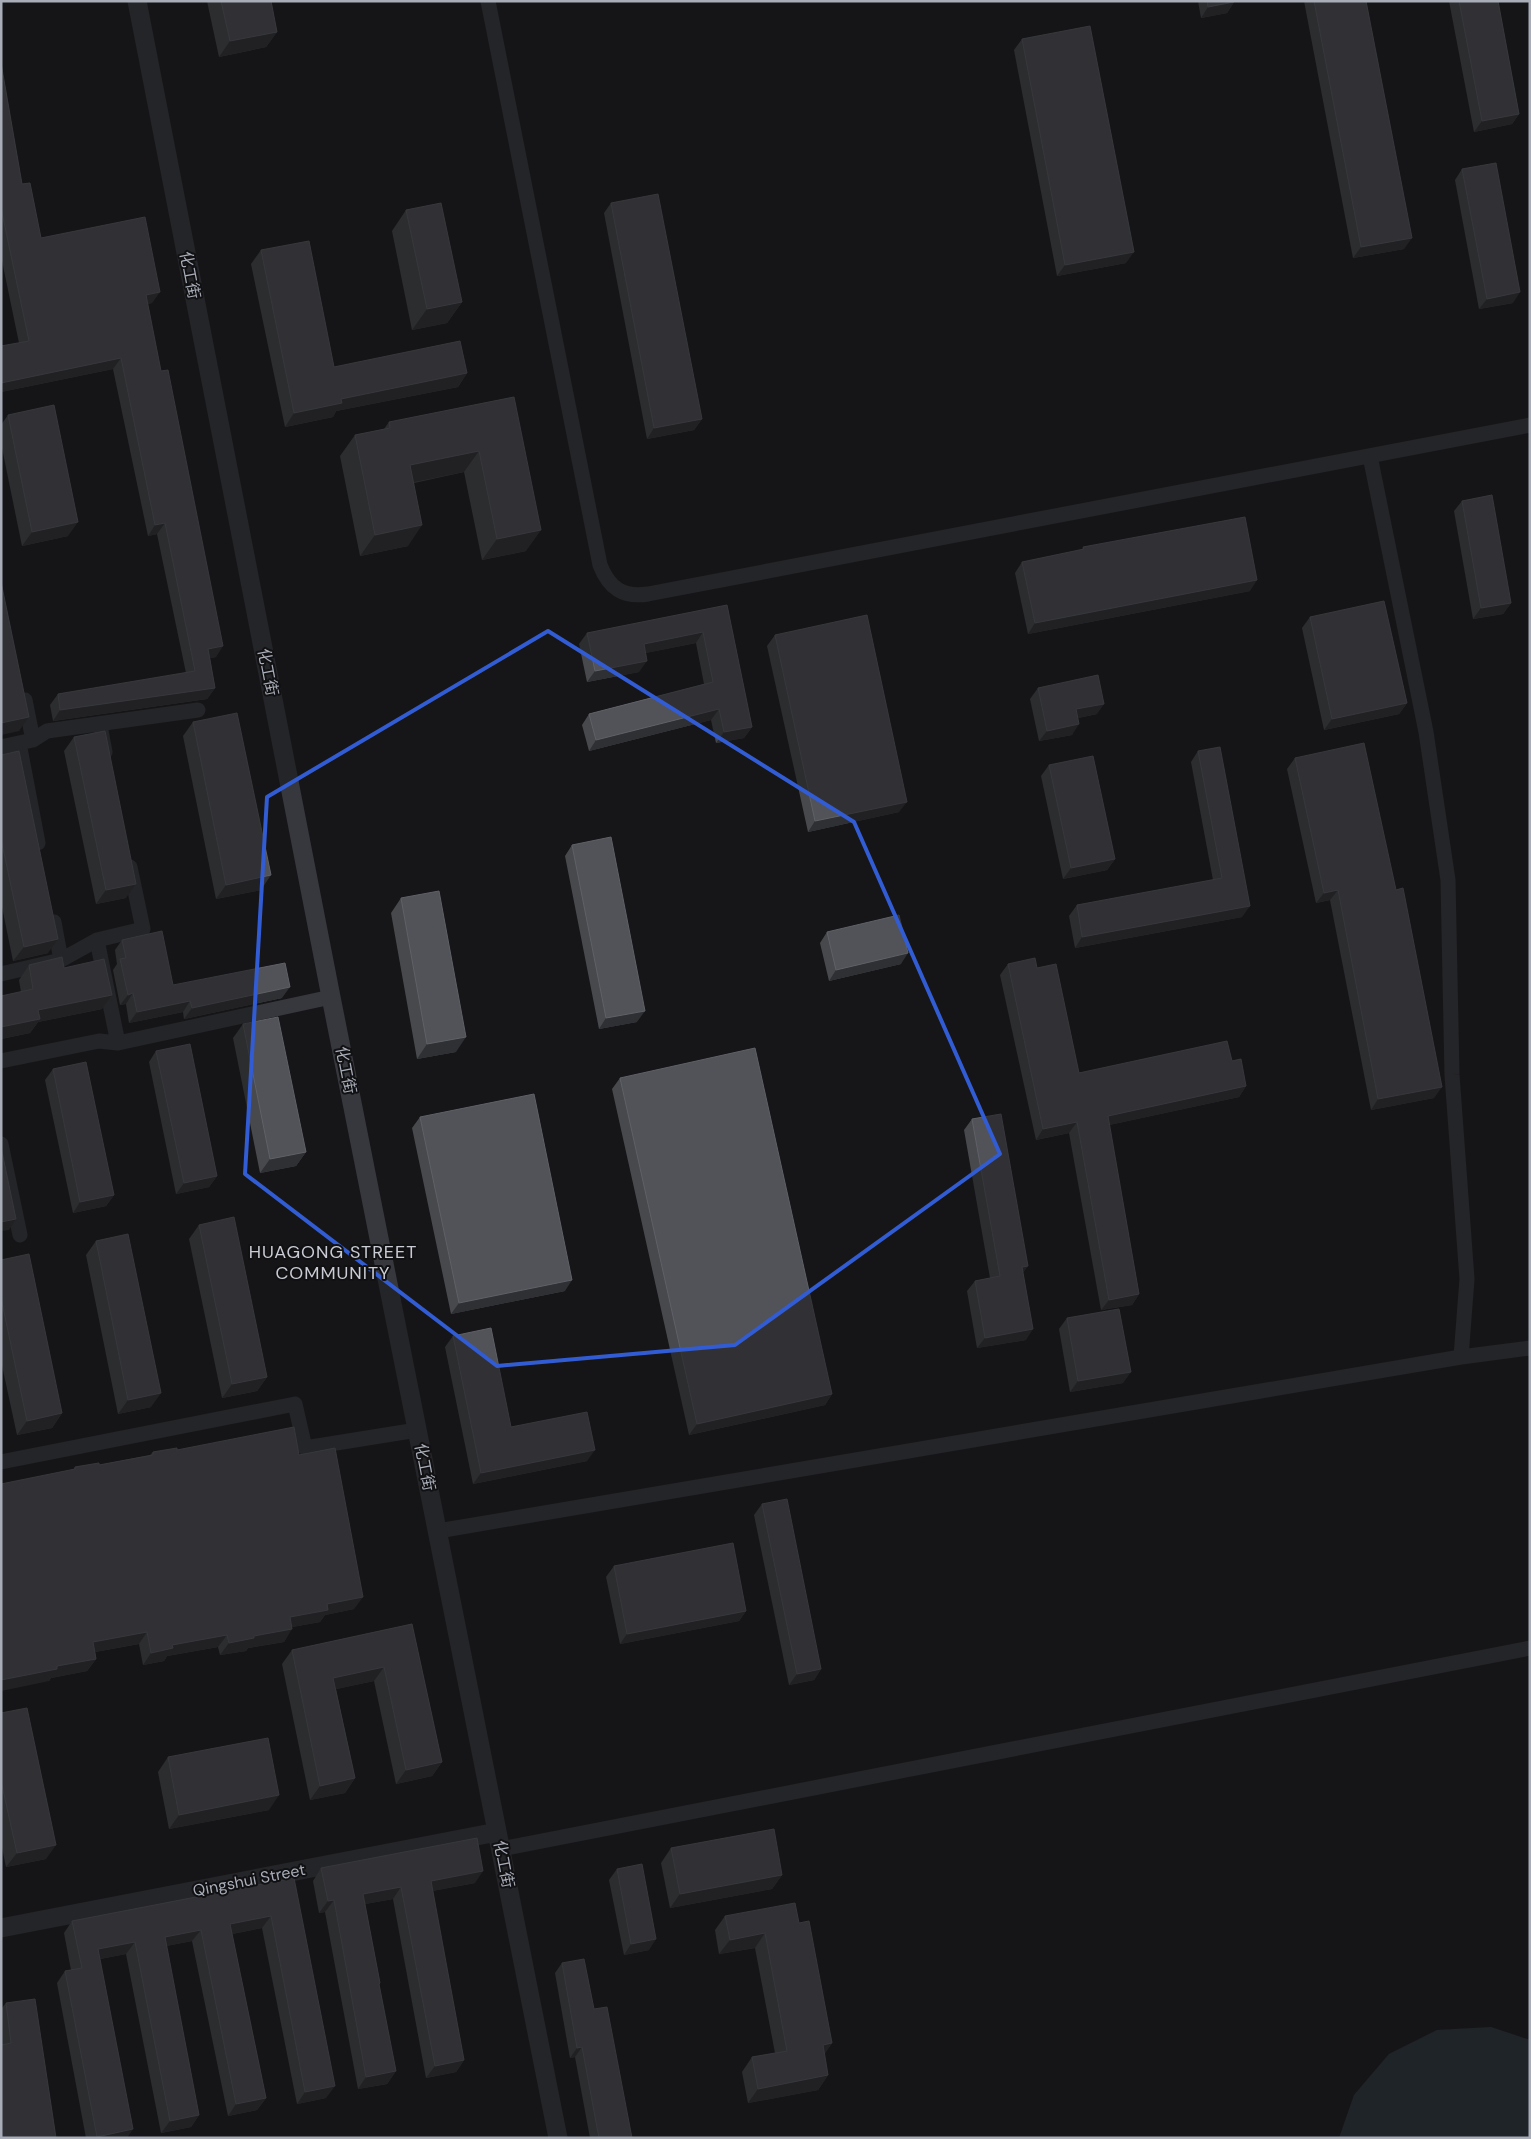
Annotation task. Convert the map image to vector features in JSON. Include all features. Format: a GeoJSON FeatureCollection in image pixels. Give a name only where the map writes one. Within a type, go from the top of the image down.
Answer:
{"type":"FeatureCollection","features":[{"type":"Feature","properties":{"kind":"street","name":"化工街"},"geometry":{"type":"LineString","coordinates":[[137,1],[331,997],[558,2138]]}},
{"type":"Feature","properties":{"kind":"street"},"geometry":{"type":"LineString","coordinates":[[488,1],[600,565],[605,578],[623,594],[635,596],[648,594],[1530,425]]}},
{"type":"Feature","properties":{"kind":"street"},"geometry":{"type":"LineString","coordinates":[[1370,456],[1426,732],[1448,880],[1452,1076],[1467,1279],[1461,1357]]}},
{"type":"Feature","properties":{"kind":"street"},"geometry":{"type":"LineString","coordinates":[[21,683],[26,742],[41,856]]}},
{"type":"Feature","properties":{"kind":"street"},"geometry":{"type":"LineString","coordinates":[[1,747],[26,742],[46,731],[198,710]]}},
{"type":"Feature","properties":{"kind":"street"},"geometry":{"type":"LineString","coordinates":[[100,725],[108,764]]}},
{"type":"Feature","properties":{"kind":"street"},"geometry":{"type":"LineString","coordinates":[[1,974],[61,960],[97,940],[143,929],[127,851]]}},
{"type":"Feature","properties":{"kind":"street"},"geometry":{"type":"LineString","coordinates":[[50,903],[61,960]]}},
{"type":"Feature","properties":{"kind":"street"},"geometry":{"type":"LineString","coordinates":[[97,940],[118,1043]]}},
{"type":"Feature","properties":{"kind":"street"},"geometry":{"type":"LineString","coordinates":[[1,1061],[99,1041],[118,1043],[331,997]]}},
{"type":"Feature","properties":{"kind":"street"},"geometry":{"type":"LineString","coordinates":[[1,1144],[20,1235]]}},
{"type":"Feature","properties":{"kind":"street"},"geometry":{"type":"LineString","coordinates":[[438,1531],[1461,1357],[1530,1348]]}},
{"type":"Feature","properties":{"kind":"street"},"geometry":{"type":"LineString","coordinates":[[1,1462],[295,1404],[305,1448],[417,1430]]}},
{"type":"Feature","properties":{"kind":"street"},"geometry":{"type":"LineString","coordinates":[[499,1840],[1530,1648]]}},
{"type":"Feature","properties":{"kind":"street","name":"Qingshui Street"},"geometry":{"type":"LineString","coordinates":[[1,1928],[499,1840]]}},
{"type":"Feature","properties":{"kind":"highlighted area"},"geometry":{"type":"Polygon","coordinates":[[[548,631],[854,822],[1000,1154],[735,1345],[497,1366],[245,1174],[267,797],[548,631]]]}},
{"type":"Feature","properties":{"kind":"shaded area"},"geometry":{"type":"Polygon","coordinates":[[[1491,2027],[1530,2040],[1530,2138],[1339,2138],[1354,2095],[1389,2054],[1437,2030],[1491,2027]]]}},
{"type":"Feature","properties":{"kind":"building"},"geometry":{"type":"Polygon","coordinates":[[[221,1],[271,1],[277,32],[230,41],[221,1]]]}},
{"type":"Feature","properties":{"kind":"building"},"geometry":{"type":"Polygon","coordinates":[[[1207,1],[1234,1],[1234,2],[1208,7],[1207,1]]]}},
{"type":"Feature","properties":{"kind":"building"},"geometry":{"type":"Polygon","coordinates":[[[1314,1],[1366,1],[1412,238],[1361,247],[1314,1]]]}},
{"type":"Feature","properties":{"kind":"building"},"geometry":{"type":"Polygon","coordinates":[[[1459,1],[1498,1],[1519,114],[1482,121],[1459,1]]]}},
{"type":"Feature","properties":{"kind":"building"},"geometry":{"type":"Polygon","coordinates":[[[1090,26],[1134,252],[1065,265],[1022,39],[1090,26]]]}},
{"type":"Feature","properties":{"kind":"building"},"geometry":{"type":"Polygon","coordinates":[[[1,63],[22,184],[30,183],[41,238],[145,217],[160,292],[146,295],[161,371],[168,370],[223,646],[208,649],[215,688],[60,710],[58,694],[195,671],[165,523],[155,525],[121,358],[1,383],[1,346],[29,341],[1,208],[1,63]]]}},
{"type":"Feature","properties":{"kind":"building"},"geometry":{"type":"Polygon","coordinates":[[[1496,163],[1520,292],[1487,299],[1462,169],[1496,163]]]}},
{"type":"Feature","properties":{"kind":"building"},"geometry":{"type":"Polygon","coordinates":[[[658,194],[702,419],[654,428],[611,203],[658,194]]]}},
{"type":"Feature","properties":{"kind":"building"},"geometry":{"type":"Polygon","coordinates":[[[441,203],[462,302],[427,309],[406,210],[441,203]]]}},
{"type":"Feature","properties":{"kind":"building"},"geometry":{"type":"Polygon","coordinates":[[[309,241],[334,367],[460,341],[467,373],[341,399],[342,403],[294,413],[261,250],[309,241]]]}},
{"type":"Feature","properties":{"kind":"building"},"geometry":{"type":"Polygon","coordinates":[[[514,397],[541,530],[497,539],[479,451],[410,465],[422,525],[375,535],[355,435],[390,428],[389,422],[514,397]]]}},
{"type":"Feature","properties":{"kind":"building"},"geometry":{"type":"Polygon","coordinates":[[[54,405],[78,522],[32,532],[8,415],[54,405]]]}},
{"type":"Feature","properties":{"kind":"building"},"geometry":{"type":"Polygon","coordinates":[[[1492,495],[1511,603],[1481,608],[1462,501],[1492,495]]]}},
{"type":"Feature","properties":{"kind":"building"},"geometry":{"type":"Polygon","coordinates":[[[1245,517],[1257,580],[1035,623],[1022,562],[1084,549],[1083,547],[1245,517]]]}},
{"type":"Feature","properties":{"kind":"building"},"geometry":{"type":"Polygon","coordinates":[[[1,582],[29,717],[1,723],[1,582]]]}},
{"type":"Feature","properties":{"kind":"building"},"geometry":{"type":"Polygon","coordinates":[[[1384,601],[1407,703],[1332,719],[1310,617],[1384,601]]]}},
{"type":"Feature","properties":{"kind":"building"},"geometry":{"type":"Polygon","coordinates":[[[727,605],[752,727],[724,732],[719,709],[596,740],[589,714],[713,682],[703,632],[644,644],[647,661],[595,671],[587,633],[727,605]]]}},
{"type":"Feature","properties":{"kind":"building"},"geometry":{"type":"Polygon","coordinates":[[[867,615],[907,802],[815,821],[775,635],[867,615]]]}},
{"type":"Feature","properties":{"kind":"building"},"geometry":{"type":"Polygon","coordinates":[[[1098,675],[1104,704],[1076,709],[1079,724],[1047,731],[1038,688],[1098,675]]]}},
{"type":"Feature","properties":{"kind":"building"},"geometry":{"type":"Polygon","coordinates":[[[237,713],[271,875],[226,885],[193,722],[237,713]]]}},
{"type":"Feature","properties":{"kind":"building"},"geometry":{"type":"Polygon","coordinates":[[[105,731],[136,884],[106,890],[74,737],[105,731]]]}},
{"type":"Feature","properties":{"kind":"building"},"geometry":{"type":"Polygon","coordinates":[[[1364,743],[1396,890],[1403,888],[1442,1087],[1378,1099],[1338,890],[1324,893],[1295,758],[1364,743]]]}},
{"type":"Feature","properties":{"kind":"building"},"geometry":{"type":"Polygon","coordinates":[[[1220,747],[1250,906],[1082,937],[1077,905],[1222,878],[1198,751],[1220,747]]]}},
{"type":"Feature","properties":{"kind":"building"},"geometry":{"type":"Polygon","coordinates":[[[19,751],[58,939],[24,947],[1,839],[1,755],[19,751]]]}},
{"type":"Feature","properties":{"kind":"building"},"geometry":{"type":"Polygon","coordinates":[[[1093,756],[1115,859],[1071,868],[1049,765],[1093,756]]]}},
{"type":"Feature","properties":{"kind":"building"},"geometry":{"type":"Polygon","coordinates":[[[611,837],[645,1011],[606,1018],[572,845],[611,837]]]}},
{"type":"Feature","properties":{"kind":"building"},"geometry":{"type":"Polygon","coordinates":[[[439,891],[466,1037],[427,1044],[401,898],[439,891]]]}},
{"type":"Feature","properties":{"kind":"building"},"geometry":{"type":"Polygon","coordinates":[[[899,915],[908,953],[836,970],[827,932],[899,915]]]}},
{"type":"Feature","properties":{"kind":"building"},"geometry":{"type":"Polygon","coordinates":[[[162,931],[173,985],[285,963],[290,987],[192,1008],[190,1001],[137,1012],[133,993],[128,995],[120,959],[126,958],[122,940],[162,931]]]}},
{"type":"Feature","properties":{"kind":"building"},"geometry":{"type":"Polygon","coordinates":[[[62,957],[64,968],[104,959],[112,995],[38,1010],[40,1019],[1,1027],[1,996],[33,989],[29,965],[62,957]]]}},
{"type":"Feature","properties":{"kind":"building"},"geometry":{"type":"Polygon","coordinates":[[[1035,958],[1037,968],[1056,964],[1079,1073],[1227,1041],[1232,1061],[1241,1059],[1246,1086],[1108,1116],[1139,1294],[1109,1300],[1077,1122],[1043,1129],[1008,964],[1035,958]]]}},
{"type":"Feature","properties":{"kind":"building"},"geometry":{"type":"Polygon","coordinates":[[[278,1017],[306,1152],[270,1159],[243,1024],[278,1017]]]}},
{"type":"Feature","properties":{"kind":"building"},"geometry":{"type":"Polygon","coordinates":[[[190,1044],[217,1176],[184,1183],[156,1051],[190,1044]]]}},
{"type":"Feature","properties":{"kind":"building"},"geometry":{"type":"Polygon","coordinates":[[[755,1048],[832,1394],[697,1424],[620,1078],[755,1048]]]}},
{"type":"Feature","properties":{"kind":"building"},"geometry":{"type":"Polygon","coordinates":[[[86,1062],[114,1195],[80,1202],[53,1069],[86,1062]]]}},
{"type":"Feature","properties":{"kind":"building"},"geometry":{"type":"Polygon","coordinates":[[[534,1094],[572,1280],[459,1303],[420,1117],[534,1094]]]}},
{"type":"Feature","properties":{"kind":"building"},"geometry":{"type":"Polygon","coordinates":[[[1001,1114],[1028,1266],[1022,1267],[1033,1329],[985,1338],[975,1281],[1000,1276],[972,1119],[1001,1114]]]}},
{"type":"Feature","properties":{"kind":"building"},"geometry":{"type":"Polygon","coordinates":[[[1,1147],[16,1219],[1,1222],[1,1147]]]}},
{"type":"Feature","properties":{"kind":"building"},"geometry":{"type":"Polygon","coordinates":[[[234,1217],[267,1377],[232,1384],[199,1225],[234,1217]]]}},
{"type":"Feature","properties":{"kind":"building"},"geometry":{"type":"Polygon","coordinates":[[[128,1234],[161,1393],[128,1400],[96,1241],[128,1234]]]}},
{"type":"Feature","properties":{"kind":"building"},"geometry":{"type":"Polygon","coordinates":[[[29,1254],[62,1413],[27,1421],[1,1298],[1,1260],[29,1254]]]}},
{"type":"Feature","properties":{"kind":"building"},"geometry":{"type":"Polygon","coordinates":[[[1119,1309],[1131,1372],[1078,1381],[1067,1318],[1119,1309]]]}},
{"type":"Feature","properties":{"kind":"building"},"geometry":{"type":"Polygon","coordinates":[[[491,1328],[511,1427],[587,1412],[595,1450],[481,1473],[453,1336],[491,1328]]]}},
{"type":"Feature","properties":{"kind":"building"},"geometry":{"type":"Polygon","coordinates":[[[294,1427],[299,1455],[335,1448],[363,1597],[327,1604],[328,1610],[290,1617],[292,1629],[229,1643],[227,1635],[172,1645],[173,1648],[151,1653],[147,1632],[93,1642],[96,1659],[57,1666],[57,1669],[1,1680],[1,1484],[75,1469],[75,1467],[99,1463],[99,1465],[153,1455],[153,1452],[177,1448],[177,1450],[294,1427]]]}},
{"type":"Feature","properties":{"kind":"building"},"geometry":{"type":"Polygon","coordinates":[[[787,1499],[821,1669],[797,1674],[762,1504],[787,1499]]]}},
{"type":"Feature","properties":{"kind":"building"},"geometry":{"type":"Polygon","coordinates":[[[733,1543],[746,1611],[627,1634],[614,1566],[733,1543]]]}},
{"type":"Feature","properties":{"kind":"building"},"geometry":{"type":"Polygon","coordinates":[[[412,1624],[442,1762],[406,1770],[384,1667],[333,1678],[355,1778],[320,1786],[292,1650],[412,1624]]]}},
{"type":"Feature","properties":{"kind":"building"},"geometry":{"type":"Polygon","coordinates":[[[27,1708],[56,1845],[17,1853],[1,1781],[1,1713],[27,1708]]]}},
{"type":"Feature","properties":{"kind":"building"},"geometry":{"type":"Polygon","coordinates":[[[268,1738],[279,1795],[179,1815],[168,1757],[268,1738]]]}},
{"type":"Feature","properties":{"kind":"building"},"geometry":{"type":"Polygon","coordinates":[[[774,1829],[782,1875],[680,1894],[671,1848],[774,1829]]]}},
{"type":"Feature","properties":{"kind":"building"},"geometry":{"type":"Polygon","coordinates":[[[477,1838],[483,1871],[431,1881],[464,2060],[435,2066],[401,1887],[363,1894],[396,2071],[366,2077],[334,1900],[328,1901],[321,1868],[477,1838]]]}},
{"type":"Feature","properties":{"kind":"building"},"geometry":{"type":"Polygon","coordinates":[[[642,1864],[656,1939],[631,1944],[617,1869],[642,1864]]]}},
{"type":"Feature","properties":{"kind":"building"},"geometry":{"type":"Polygon","coordinates":[[[294,1878],[335,2086],[305,2092],[271,1916],[230,1924],[266,2098],[236,2104],[201,1930],[165,1937],[199,2115],[170,2121],[135,1942],[98,1949],[133,2129],[97,2137],[65,1971],[82,1968],[72,1921],[294,1878]]]}},
{"type":"Feature","properties":{"kind":"building"},"geometry":{"type":"Polygon","coordinates":[[[795,1903],[799,1923],[809,1921],[832,2043],[823,2045],[828,2075],[758,2089],[752,2057],[787,2051],[765,1933],[730,1940],[725,1916],[795,1903]]]}},
{"type":"Feature","properties":{"kind":"building"},"geometry":{"type":"Polygon","coordinates":[[[584,1959],[594,2009],[607,2007],[632,2138],[599,2138],[582,2047],[577,2048],[562,1963],[584,1959]]]}},
{"type":"Feature","properties":{"kind":"building"},"geometry":{"type":"Polygon","coordinates":[[[35,1999],[56,2138],[1,2138],[1,2045],[11,2043],[6,2003],[35,1999]]]}},
{"type":"Feature","properties":{"kind":"district","name":"HUAGONG STREET COMMUNITY"},"geometry":{"type":"Point","coordinates":[333,1262]}}]}
